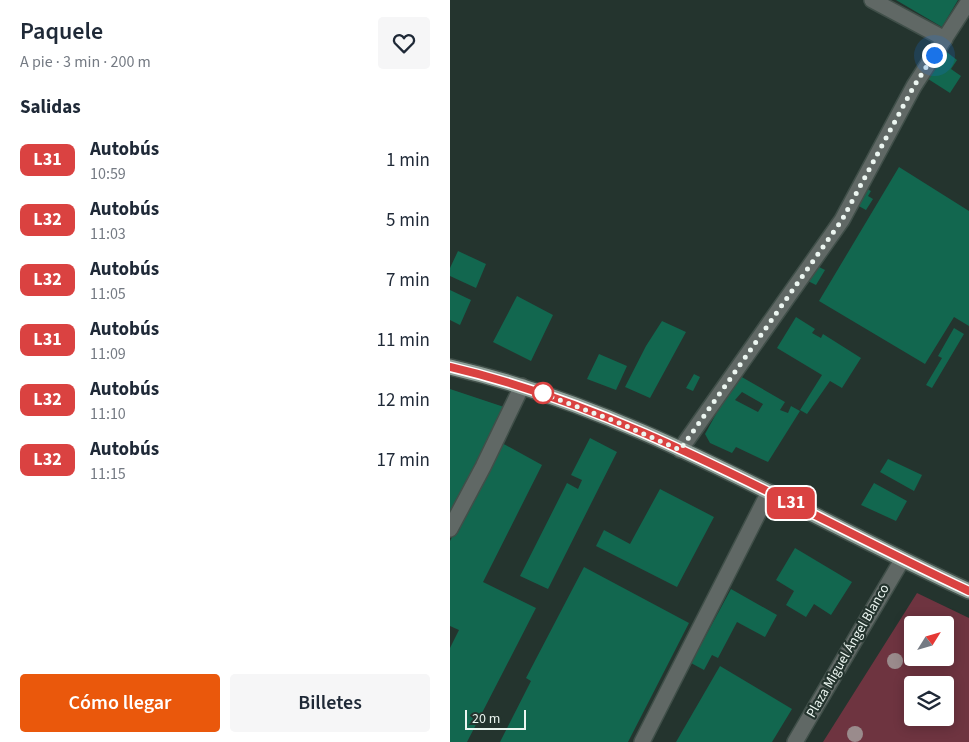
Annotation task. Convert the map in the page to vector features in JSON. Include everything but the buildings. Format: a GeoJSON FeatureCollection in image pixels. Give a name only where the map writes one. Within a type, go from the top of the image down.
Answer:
{"type":"FeatureCollection","features":[{"type":"Feature","properties":{"kind":"main road"},"geometry":{"type":"LineString","coordinates":[[450,366],[522,386],[617,422],[769,492],[969,592]]}},
{"type":"Feature","properties":{"kind":"street"},"geometry":{"type":"LineString","coordinates":[[872,0],[944,39]]}},
{"type":"Feature","properties":{"kind":"street"},"geometry":{"type":"LineString","coordinates":[[680,450],[842,220],[914,86],[969,1]]}},
{"type":"Feature","properties":{"kind":"street"},"geometry":{"type":"LineString","coordinates":[[450,528],[483,467],[522,386]]}},
{"type":"Feature","properties":{"kind":"street"},"geometry":{"type":"LineString","coordinates":[[642,742],[769,492]]}},
{"type":"Feature","properties":{"kind":"street","name":"Plaza Miguel Ángel Blanco"},"geometry":{"type":"LineString","coordinates":[[795,742],[902,560]]}},
{"type":"Feature","properties":{"kind":"shaded area"},"geometry":{"type":"Polygon","coordinates":[[[917,593],[969,618],[969,742],[823,742],[917,593]]]}},
{"type":"Feature","properties":{"kind":"bus line","name":"L31"},"geometry":{"type":"LineString","coordinates":[[450,367],[522,386],[617,422],[779,497],[889,554],[969,591]]}},
{"type":"Feature","properties":{"kind":"route"},"geometry":{"type":"LineString","coordinates":[[543,393],[539,392],[617,422],[680,450],[842,220],[914,86],[934,55]]}}]}
